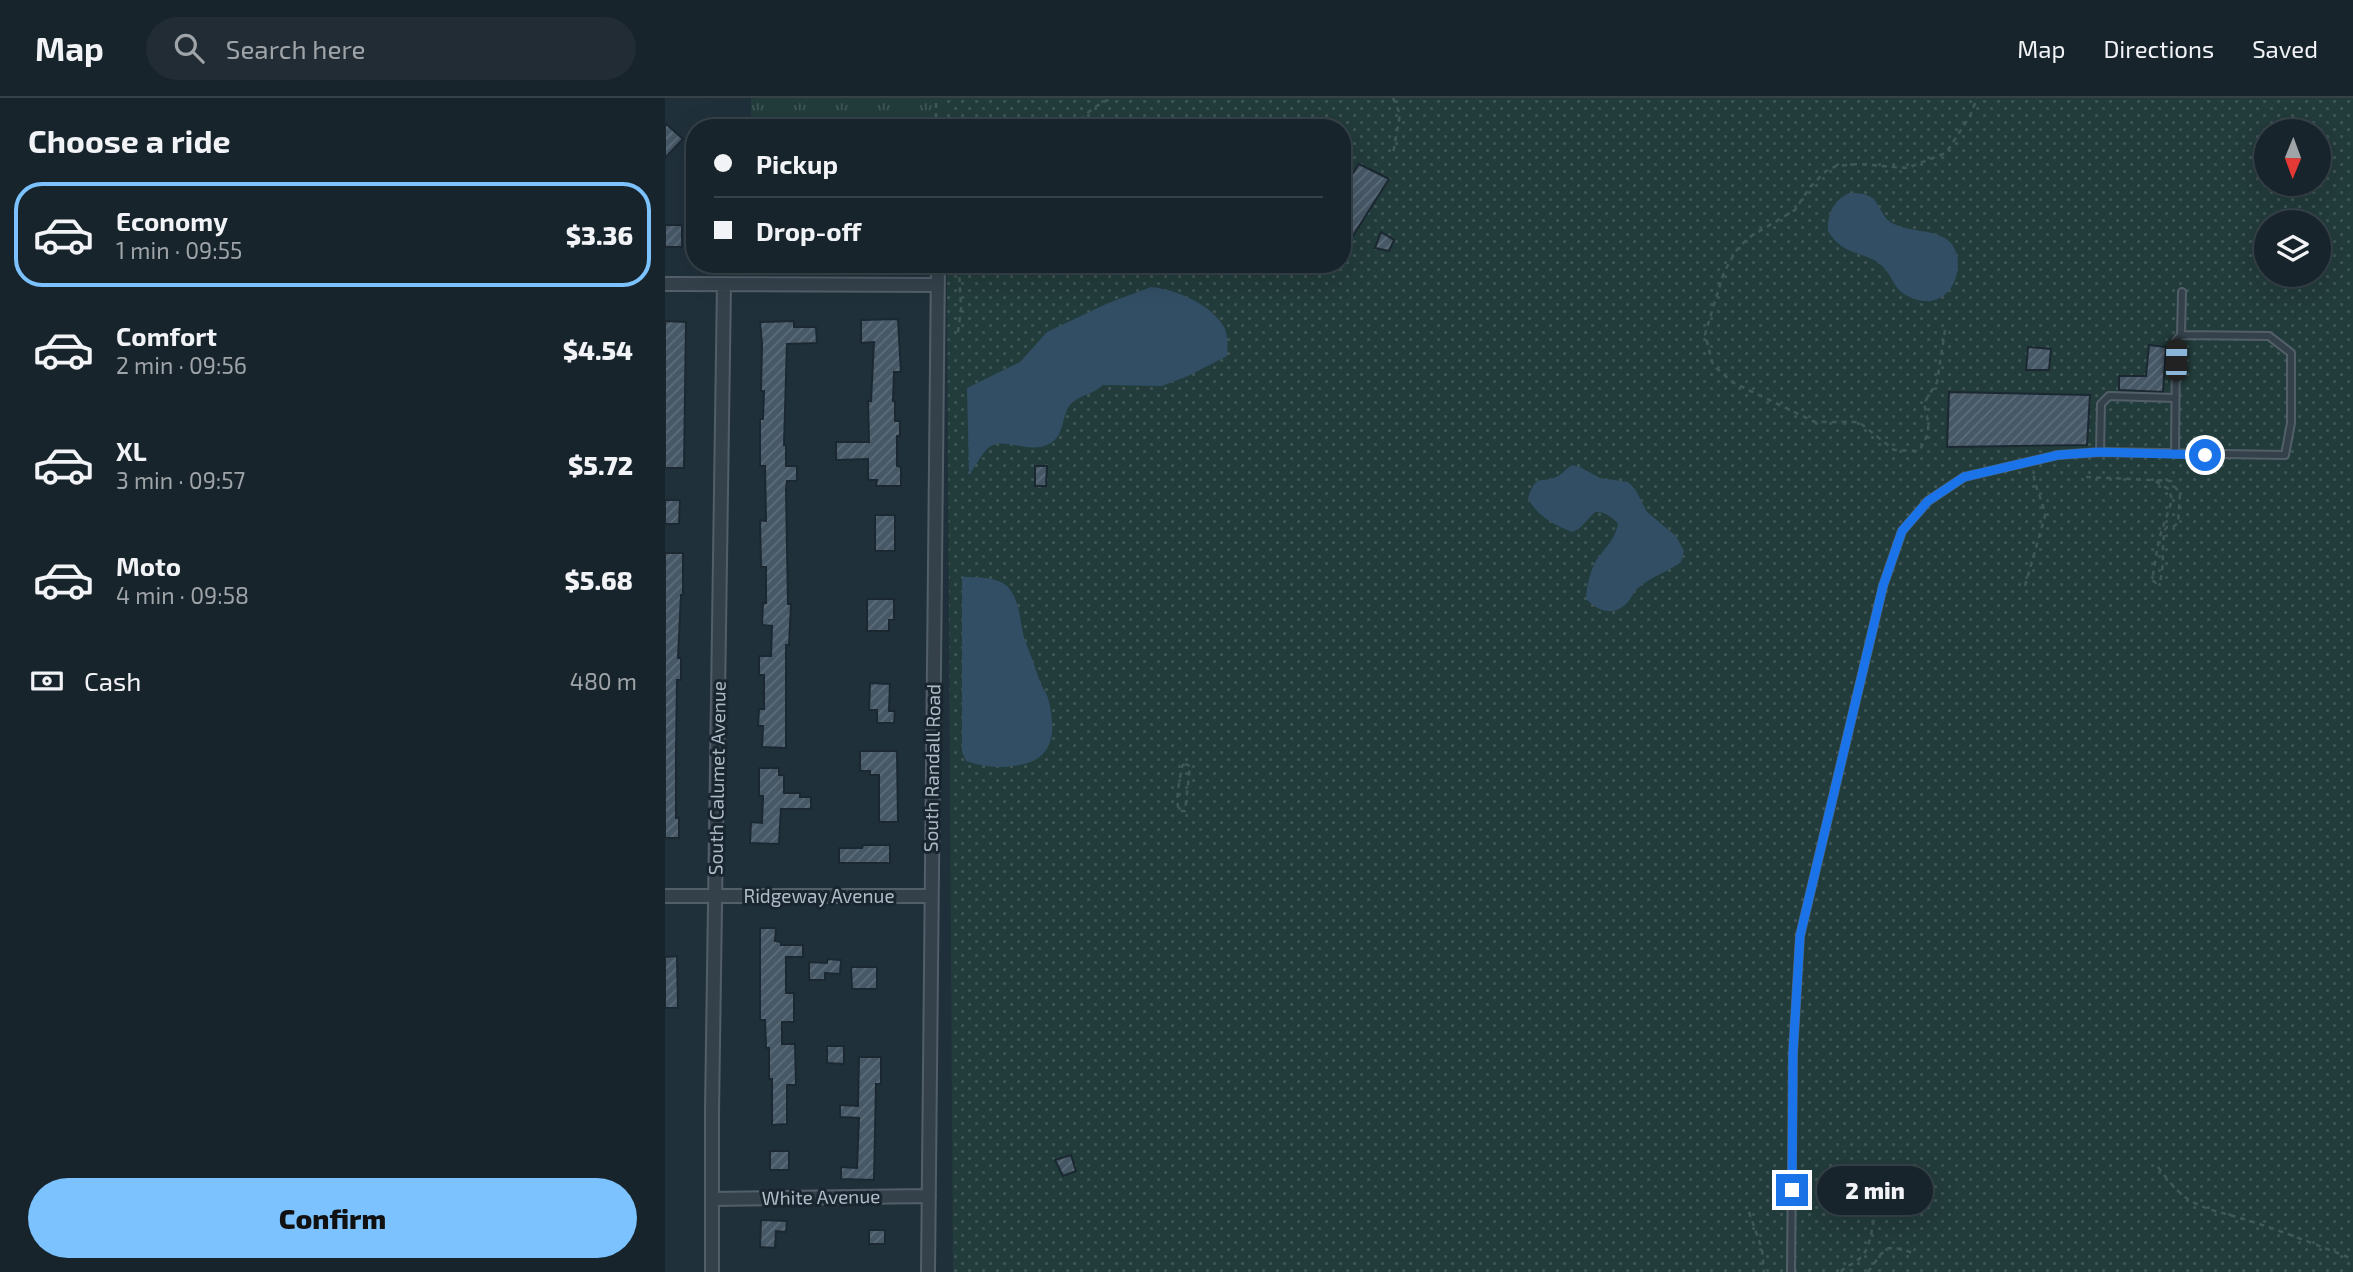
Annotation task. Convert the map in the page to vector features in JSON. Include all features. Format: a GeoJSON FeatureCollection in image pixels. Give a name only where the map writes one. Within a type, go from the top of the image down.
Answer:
{"type":"FeatureCollection","features":[{"type":"Feature","properties":{"kind":"street","name":"South Randall Road"},"geometry":{"type":"LineString","coordinates":[[928,1272],[938,273]]}},
{"type":"Feature","properties":{"kind":"street"},"geometry":{"type":"LineString","coordinates":[[665,284],[937,285]]}},
{"type":"Feature","properties":{"kind":"street","name":"South Calumet Avenue"},"geometry":{"type":"LineString","coordinates":[[712,1272],[724,284]]}},
{"type":"Feature","properties":{"kind":"street","name":"Ridgeway Avenue"},"geometry":{"type":"LineString","coordinates":[[665,896],[930,896]]}},
{"type":"Feature","properties":{"kind":"street","name":"White Avenue"},"geometry":{"type":"LineString","coordinates":[[713,1199],[929,1196]]}},
{"type":"Feature","properties":{"kind":"lane"},"geometry":{"type":"LineString","coordinates":[[2175,454],[2176,341],[2182,335],[2182,292]]}},
{"type":"Feature","properties":{"kind":"lane"},"geometry":{"type":"LineString","coordinates":[[1791,1272],[1793,1053],[1800,936],[1883,586],[1902,531],[1928,501],[1964,477],[2058,455],[2100,452],[2285,455],[2291,423],[2291,353],[2269,336],[2182,335]]}},
{"type":"Feature","properties":{"kind":"lane"},"geometry":{"type":"LineString","coordinates":[[2100,452],[2101,404],[2109,396],[2175,398]]}},
{"type":"Feature","properties":{"kind":"path"},"geometry":{"type":"LineString","coordinates":[[936,98],[936,119]]}},
{"type":"Feature","properties":{"kind":"path"},"geometry":{"type":"LineString","coordinates":[[1080,119],[1100,103],[1113,98]]}},
{"type":"Feature","properties":{"kind":"path"},"geometry":{"type":"LineString","coordinates":[[1393,98],[1400,114],[1393,154]]}},
{"type":"Feature","properties":{"kind":"path"},"geometry":{"type":"LineString","coordinates":[[1945,330],[1937,382],[1924,403],[1929,423],[1925,442],[1919,452],[1894,450],[1859,422],[1815,422],[1732,382],[1713,365],[1705,334],[1724,272],[1736,251],[1748,238],[1795,210],[1810,187],[1826,171],[1836,166],[1860,164],[1907,168],[1946,153],[1970,116],[1977,98]]}},
{"type":"Feature","properties":{"kind":"path"},"geometry":{"type":"LineString","coordinates":[[958,332],[961,308],[959,273]]}},
{"type":"Feature","properties":{"kind":"path"},"geometry":{"type":"LineString","coordinates":[[2025,586],[2045,516],[2044,506],[2034,485],[2033,470]]}},
{"type":"Feature","properties":{"kind":"path"},"geometry":{"type":"LineString","coordinates":[[2086,477],[2153,480],[2171,481],[2181,494],[2178,523],[2165,530],[2162,574],[2160,581],[2155,583],[2152,580],[2154,562],[2172,500],[2169,489],[2153,480]]}},
{"type":"Feature","properties":{"kind":"path"},"geometry":{"type":"LineString","coordinates":[[1185,764],[1190,766],[1185,811],[1179,811],[1177,806],[1182,766],[1185,764]]}},
{"type":"Feature","properties":{"kind":"path"},"geometry":{"type":"LineString","coordinates":[[2158,1167],[2173,1186],[2190,1200],[2209,1210],[2299,1237],[2353,1259]]}},
{"type":"Feature","properties":{"kind":"path"},"geometry":{"type":"LineString","coordinates":[[1841,1272],[1857,1262],[1868,1248],[1876,1211]]}},
{"type":"Feature","properties":{"kind":"path"},"geometry":{"type":"LineString","coordinates":[[1749,1212],[1762,1249],[1764,1272]]}},
{"type":"Feature","properties":{"kind":"path"},"geometry":{"type":"LineString","coordinates":[[1868,1272],[1889,1248],[1915,1254]]}},
{"type":"Feature","properties":{"kind":"green space"},"geometry":{"type":"Polygon","coordinates":[[[751,98],[946,98],[946,119],[751,119],[751,98]]]}},
{"type":"Feature","properties":{"kind":"green space"},"geometry":{"type":"Polygon","coordinates":[[[946,98],[2353,98],[2353,1272],[953,1272],[947,273],[1351,273],[1351,119],[946,119],[946,98]]]}},
{"type":"Feature","properties":{"kind":"water"},"geometry":{"type":"Polygon","coordinates":[[[1849,193],[1860,193],[1874,199],[1888,220],[1894,224],[1939,235],[1954,247],[1958,258],[1957,271],[1946,294],[1935,300],[1921,301],[1904,294],[1881,265],[1847,249],[1834,239],[1828,231],[1830,214],[1835,204],[1849,193]]]}},
{"type":"Feature","properties":{"kind":"water"},"geometry":{"type":"Polygon","coordinates":[[[1151,287],[1193,300],[1220,320],[1225,329],[1227,356],[1162,386],[1103,385],[1070,405],[1059,435],[1051,443],[1034,447],[994,445],[985,451],[969,475],[967,388],[1020,362],[1047,332],[1106,304],[1151,287]]]}},
{"type":"Feature","properties":{"kind":"water"},"geometry":{"type":"Polygon","coordinates":[[[1572,465],[1600,478],[1628,482],[1635,489],[1647,512],[1676,536],[1684,551],[1681,562],[1643,584],[1625,605],[1615,611],[1599,609],[1586,599],[1593,568],[1612,539],[1618,524],[1608,515],[1595,512],[1579,529],[1572,532],[1547,519],[1536,510],[1528,498],[1534,484],[1558,476],[1572,465]]]}},
{"type":"Feature","properties":{"kind":"water"},"geometry":{"type":"Polygon","coordinates":[[[962,577],[999,581],[1008,587],[1016,600],[1024,636],[1048,698],[1052,721],[1047,749],[1031,762],[1005,767],[986,766],[966,761],[962,752],[962,577]]]}},
{"type":"Feature","properties":{"kind":"building"},"geometry":{"type":"Polygon","coordinates":[[[665,123],[683,139],[665,158],[665,123]]]}},
{"type":"Feature","properties":{"kind":"building"},"geometry":{"type":"Polygon","coordinates":[[[1359,164],[1389,179],[1351,239],[1351,176],[1359,164]]]}},
{"type":"Feature","properties":{"kind":"building"},"geometry":{"type":"Polygon","coordinates":[[[665,225],[682,225],[682,247],[665,247],[665,225]]]}},
{"type":"Feature","properties":{"kind":"building"},"geometry":{"type":"Polygon","coordinates":[[[1381,232],[1394,240],[1389,251],[1375,248],[1381,232]]]}},
{"type":"Feature","properties":{"kind":"building"},"geometry":{"type":"Polygon","coordinates":[[[898,319],[901,372],[894,372],[893,401],[895,421],[900,421],[897,466],[901,467],[901,486],[876,486],[877,480],[868,480],[868,459],[836,460],[836,442],[869,442],[868,401],[871,401],[874,342],[861,343],[861,320],[898,319]]]}},
{"type":"Feature","properties":{"kind":"building"},"geometry":{"type":"Polygon","coordinates":[[[665,321],[686,322],[684,468],[665,468],[665,321]]]}},
{"type":"Feature","properties":{"kind":"building"},"geometry":{"type":"Polygon","coordinates":[[[794,321],[794,327],[816,327],[817,343],[787,344],[784,445],[786,466],[797,466],[797,481],[787,481],[786,489],[788,604],[791,604],[789,645],[786,645],[786,748],[762,747],[763,726],[758,726],[759,709],[764,709],[764,675],[759,675],[759,656],[771,656],[772,626],[762,625],[763,603],[766,603],[766,567],[761,567],[760,520],[766,521],[765,466],[760,466],[760,419],[763,419],[764,391],[761,391],[760,322],[794,321]]]}},
{"type":"Feature","properties":{"kind":"building"},"geometry":{"type":"Polygon","coordinates":[[[2149,345],[2166,347],[2163,392],[2119,390],[2119,376],[2146,376],[2149,345]]]}},
{"type":"Feature","properties":{"kind":"building"},"geometry":{"type":"Polygon","coordinates":[[[2028,347],[2051,349],[2049,370],[2026,370],[2028,347]]]}},
{"type":"Feature","properties":{"kind":"building"},"geometry":{"type":"Polygon","coordinates":[[[1949,392],[2090,395],[2087,445],[1947,447],[1949,392]]]}},
{"type":"Feature","properties":{"kind":"building"},"geometry":{"type":"Polygon","coordinates":[[[1035,466],[1047,466],[1046,486],[1035,486],[1035,466]]]}},
{"type":"Feature","properties":{"kind":"building"},"geometry":{"type":"Polygon","coordinates":[[[665,500],[680,500],[679,524],[665,524],[665,500]]]}},
{"type":"Feature","properties":{"kind":"building"},"geometry":{"type":"Polygon","coordinates":[[[875,515],[895,515],[895,551],[875,551],[875,515]]]}},
{"type":"Feature","properties":{"kind":"building"},"geometry":{"type":"Polygon","coordinates":[[[665,553],[683,553],[678,658],[681,658],[681,680],[677,680],[676,818],[679,818],[679,838],[665,838],[665,553]]]}},
{"type":"Feature","properties":{"kind":"building"},"geometry":{"type":"Polygon","coordinates":[[[867,599],[894,599],[894,620],[889,620],[889,631],[867,631],[867,599]]]}},
{"type":"Feature","properties":{"kind":"building"},"geometry":{"type":"Polygon","coordinates":[[[870,683],[890,684],[889,711],[895,711],[894,723],[877,723],[877,710],[869,710],[870,683]]]}},
{"type":"Feature","properties":{"kind":"building"},"geometry":{"type":"Polygon","coordinates":[[[860,751],[897,751],[898,822],[879,822],[879,775],[860,771],[860,751]]]}},
{"type":"Feature","properties":{"kind":"building"},"geometry":{"type":"Polygon","coordinates":[[[759,768],[779,768],[779,775],[784,775],[784,793],[800,793],[800,797],[811,797],[811,809],[781,809],[779,844],[750,843],[751,822],[762,823],[763,796],[759,796],[759,768]]]}},
{"type":"Feature","properties":{"kind":"building"},"geometry":{"type":"Polygon","coordinates":[[[863,845],[890,845],[890,863],[839,863],[839,848],[862,848],[863,845]]]}},
{"type":"Feature","properties":{"kind":"building"},"geometry":{"type":"Polygon","coordinates":[[[760,928],[776,928],[775,941],[781,942],[781,945],[803,945],[803,957],[786,957],[786,993],[794,993],[794,1022],[782,1022],[782,1044],[795,1044],[796,1085],[787,1085],[787,1124],[772,1125],[769,1048],[766,1048],[765,1020],[760,1020],[760,928]]]}},
{"type":"Feature","properties":{"kind":"building"},"geometry":{"type":"Polygon","coordinates":[[[677,956],[678,1008],[665,1008],[665,957],[677,956]]]}},
{"type":"Feature","properties":{"kind":"building"},"geometry":{"type":"Polygon","coordinates":[[[827,959],[841,960],[840,974],[825,973],[825,980],[809,980],[809,962],[827,963],[827,959]]]}},
{"type":"Feature","properties":{"kind":"building"},"geometry":{"type":"Polygon","coordinates":[[[851,967],[877,967],[877,989],[852,989],[851,967]]]}},
{"type":"Feature","properties":{"kind":"building"},"geometry":{"type":"Polygon","coordinates":[[[827,1046],[844,1046],[844,1064],[827,1063],[827,1046]]]}},
{"type":"Feature","properties":{"kind":"building"},"geometry":{"type":"Polygon","coordinates":[[[859,1057],[881,1057],[881,1084],[876,1084],[874,1180],[841,1179],[841,1167],[857,1168],[859,1118],[840,1117],[840,1105],[858,1106],[859,1057]]]}},
{"type":"Feature","properties":{"kind":"building"},"geometry":{"type":"Polygon","coordinates":[[[770,1151],[789,1151],[789,1170],[770,1170],[770,1151]]]}},
{"type":"Feature","properties":{"kind":"building"},"geometry":{"type":"Polygon","coordinates":[[[1071,1155],[1076,1171],[1063,1176],[1055,1160],[1071,1155]]]}},
{"type":"Feature","properties":{"kind":"building"},"geometry":{"type":"Polygon","coordinates":[[[761,1220],[787,1221],[786,1232],[776,1231],[775,1248],[760,1247],[761,1220]]]}},
{"type":"Feature","properties":{"kind":"building"},"geometry":{"type":"Polygon","coordinates":[[[869,1230],[885,1230],[885,1244],[869,1244],[869,1230]]]}},
{"type":"Feature","properties":{"kind":"route"},"geometry":{"type":"LineString","coordinates":[[1792,1190],[1793,1053],[1800,936],[1883,586],[1902,531],[1928,501],[1964,477],[2058,455],[2100,452],[2205,455]]}}]}
